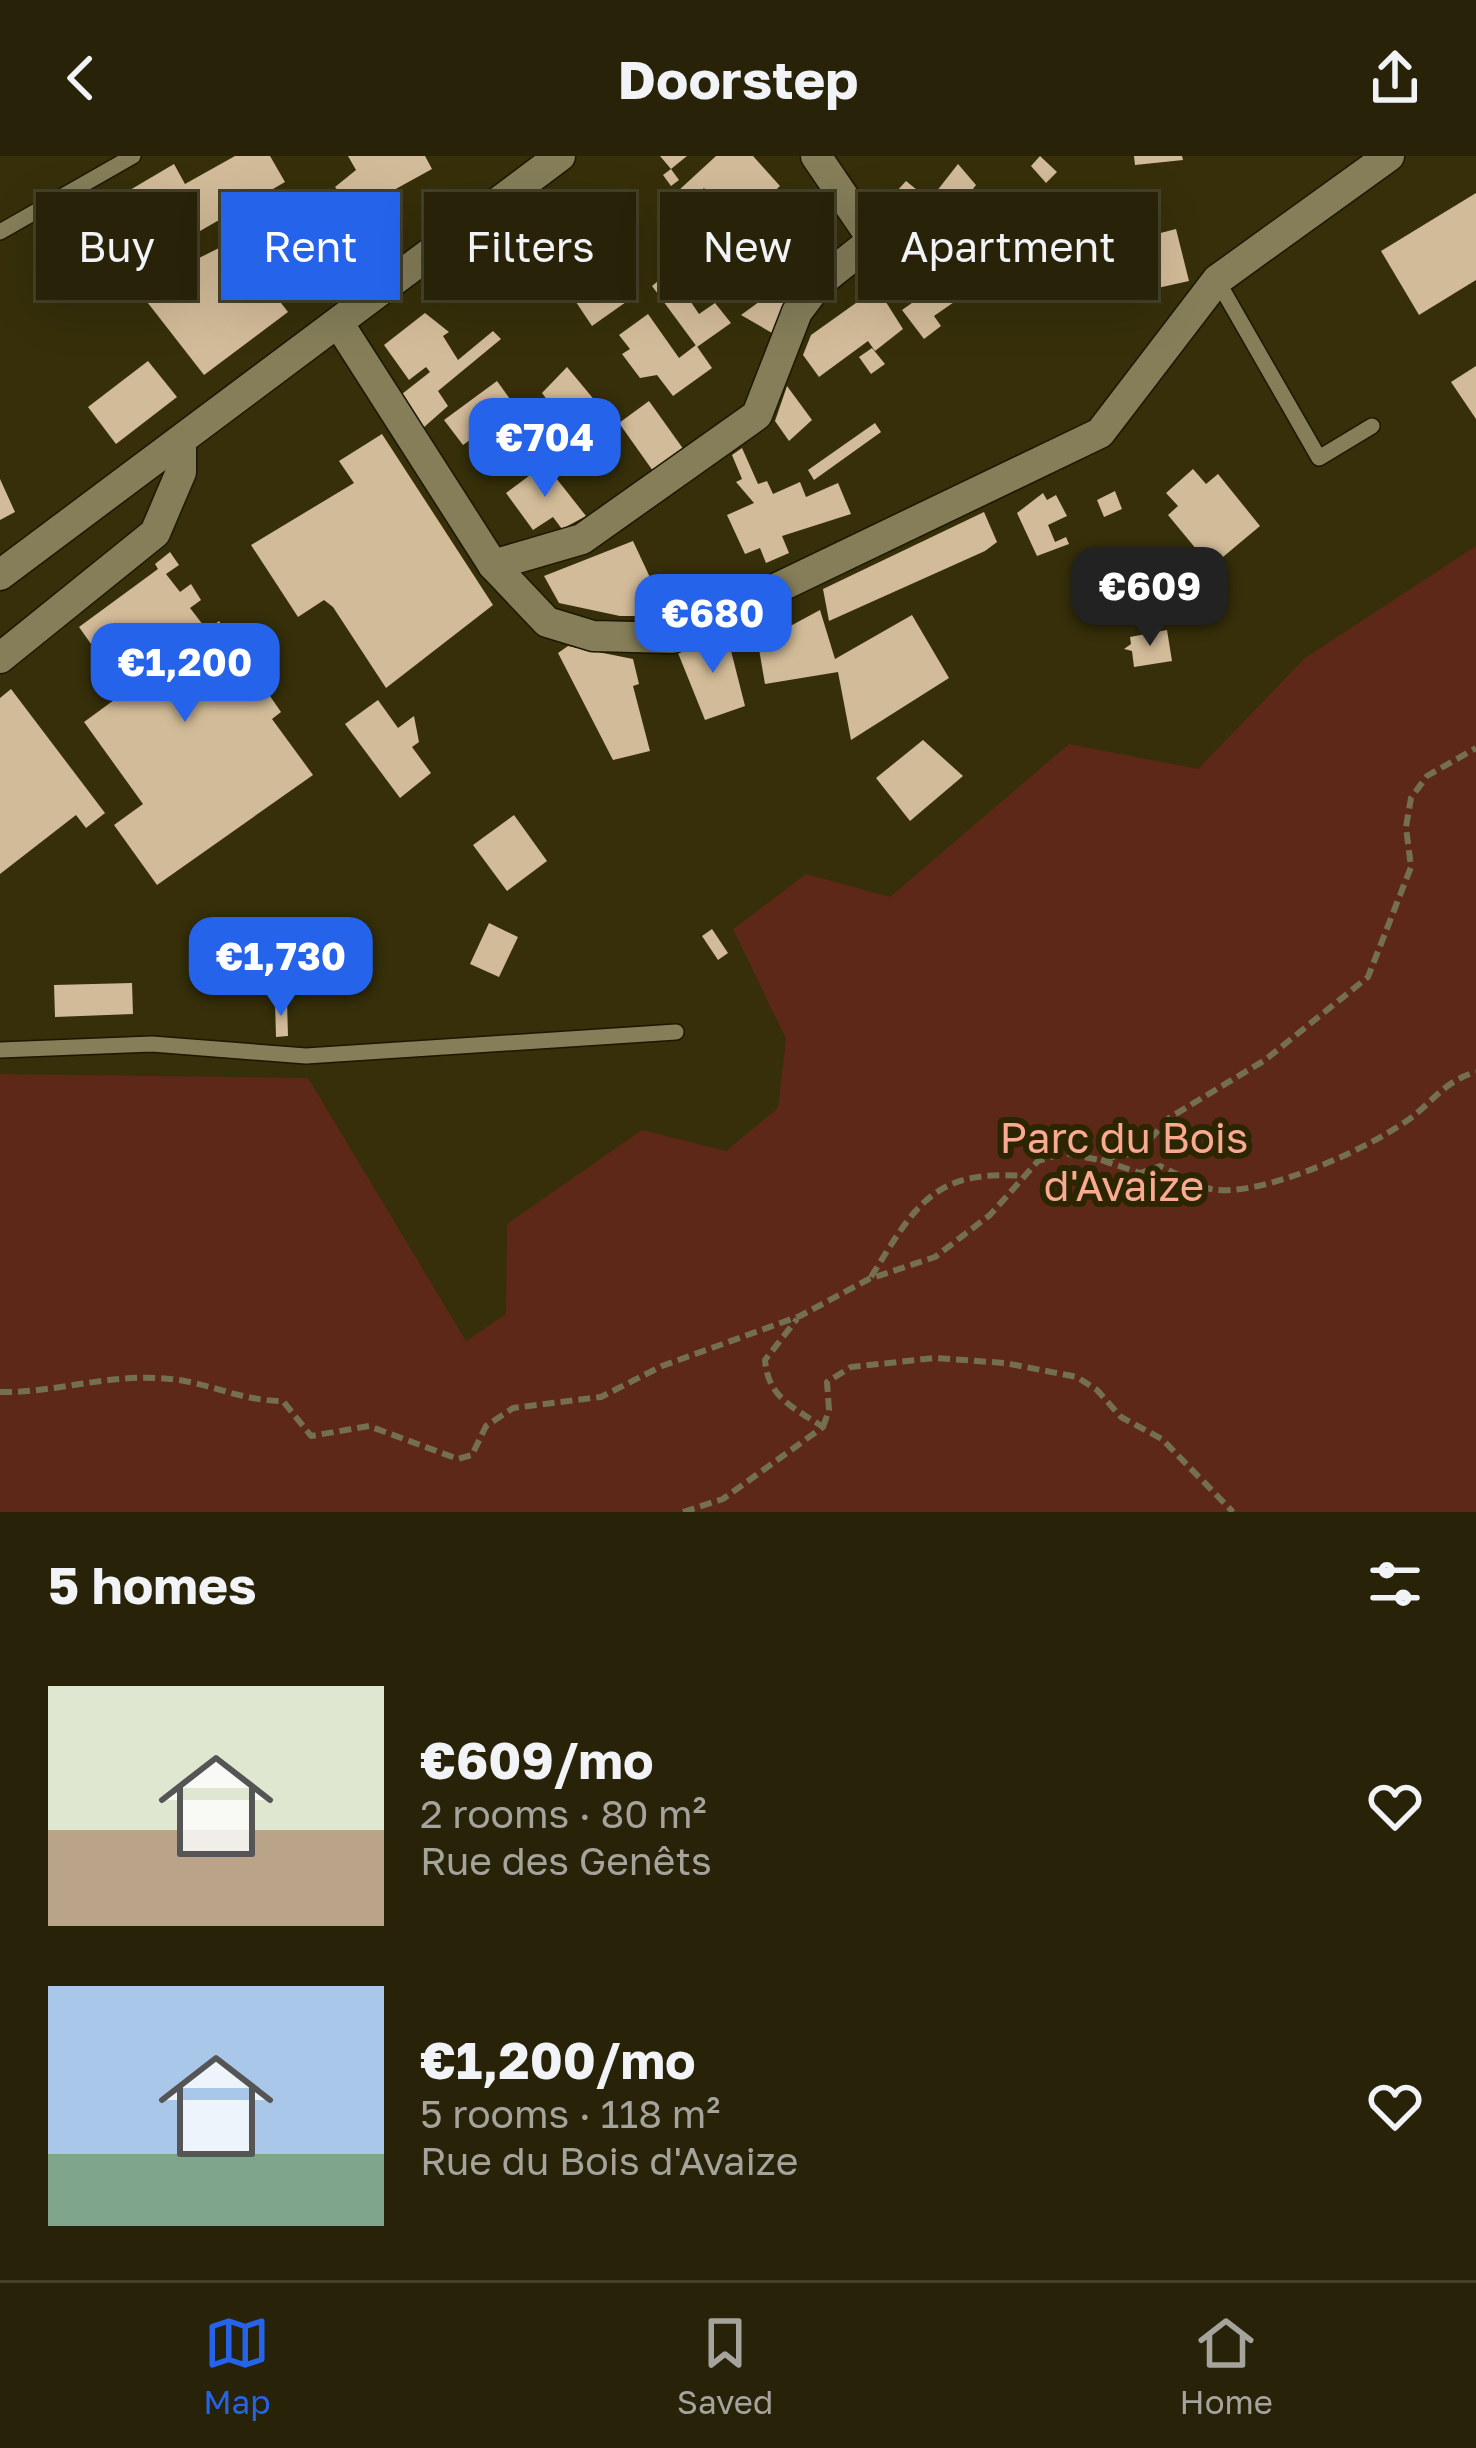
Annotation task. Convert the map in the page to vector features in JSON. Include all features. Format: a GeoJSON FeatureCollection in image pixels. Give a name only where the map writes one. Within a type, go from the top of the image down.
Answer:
{"type":"FeatureCollection","features":[{"type":"Feature","properties":{"kind":"street"},"geometry":{"type":"LineString","coordinates":[[0,574],[560,156]]}},
{"type":"Feature","properties":{"kind":"street"},"geometry":{"type":"LineString","coordinates":[[494,565],[582,539],[758,415],[797,312],[819,284],[873,240],[816,156]]}},
{"type":"Feature","properties":{"kind":"street"},"geometry":{"type":"LineString","coordinates":[[339,324],[494,565],[547,622],[592,637],[674,638],[1100,433],[1217,280],[1389,156]]}},
{"type":"Feature","properties":{"kind":"street"},"geometry":{"type":"LineString","coordinates":[[0,658],[155,533],[182,472],[181,441]]}},
{"type":"Feature","properties":{"kind":"lane"},"geometry":{"type":"LineString","coordinates":[[0,232],[133,156]]}},
{"type":"Feature","properties":{"kind":"lane"},"geometry":{"type":"LineString","coordinates":[[1217,280],[1319,458],[1372,425]]}},
{"type":"Feature","properties":{"kind":"lane"},"geometry":{"type":"LineString","coordinates":[[0,1050],[152,1044],[306,1056],[676,1032]]}},
{"type":"Feature","properties":{"kind":"path"},"geometry":{"type":"LineString","coordinates":[[1099,1160],[1138,1152],[1169,1118],[1265,1060],[1368,977],[1411,867],[1406,827],[1411,798],[1427,776],[1476,748]]}},
{"type":"Feature","properties":{"kind":"path"},"geometry":{"type":"LineString","coordinates":[[0,1392],[132,1376],[194,1379],[245,1401],[283,1401],[311,1436],[369,1426],[458,1460],[472,1455],[486,1426],[513,1408],[601,1396],[662,1366],[800,1316],[869,1280],[935,1257],[990,1215],[1038,1161],[1064,1153],[1141,1173],[1160,1166],[1210,1189],[1242,1190],[1293,1178],[1419,1112],[1448,1082],[1476,1072]]}},
{"type":"Feature","properties":{"kind":"path"},"geometry":{"type":"LineString","coordinates":[[869,1280],[902,1227],[942,1188],[979,1172],[1024,1176]]}},
{"type":"Feature","properties":{"kind":"path"},"geometry":{"type":"LineString","coordinates":[[800,1316],[765,1360],[767,1382],[773,1395],[823,1427]]}},
{"type":"Feature","properties":{"kind":"path"},"geometry":{"type":"LineString","coordinates":[[682,1512],[723,1499],[823,1427],[829,1410],[826,1382],[850,1367],[935,1358],[1057,1373],[1097,1390],[1121,1418],[1162,1439],[1233,1512]]}},
{"type":"Feature","properties":{"kind":"green space","name":"Parc du Bois d'Avaize"},"geometry":{"type":"Polygon","coordinates":[[[1476,546],[1476,1512],[0,1512],[0,1074],[308,1078],[466,1341],[506,1314],[507,1224],[642,1130],[726,1151],[778,1108],[786,1039],[733,929],[806,874],[890,897],[1069,744],[1198,769],[1305,658],[1476,546]]]}},
{"type":"Feature","properties":{"kind":"building"},"geometry":{"type":"Polygon","coordinates":[[[235,156],[270,156],[285,182],[268,192],[221,192],[221,219],[197,233],[197,192],[127,192],[174,164],[185,184],[235,156]]]}},
{"type":"Feature","properties":{"kind":"building"},"geometry":{"type":"Polygon","coordinates":[[[348,156],[425,156],[432,169],[390,192],[339,192],[335,187],[356,170],[348,156]]]}},
{"type":"Feature","properties":{"kind":"building"},"geometry":{"type":"Polygon","coordinates":[[[660,156],[687,156],[671,169],[660,156]]]}},
{"type":"Feature","properties":{"kind":"building"},"geometry":{"type":"Polygon","coordinates":[[[716,156],[753,156],[780,186],[774,192],[678,191],[716,156]]]}},
{"type":"Feature","properties":{"kind":"building"},"geometry":{"type":"Polygon","coordinates":[[[1040,156],[1057,172],[1046,183],[1031,166],[1040,156]]]}},
{"type":"Feature","properties":{"kind":"building"},"geometry":{"type":"Polygon","coordinates":[[[1134,156],[1182,156],[1183,160],[1135,165],[1134,156]]]}},
{"type":"Feature","properties":{"kind":"building"},"geometry":{"type":"Polygon","coordinates":[[[958,164],[976,185],[971,192],[936,192],[958,164]]]}},
{"type":"Feature","properties":{"kind":"building"},"geometry":{"type":"Polygon","coordinates":[[[671,169],[679,180],[671,186],[663,175],[671,169]]]}},
{"type":"Feature","properties":{"kind":"building"},"geometry":{"type":"Polygon","coordinates":[[[906,181],[920,192],[896,192],[906,181]]]}},
{"type":"Feature","properties":{"kind":"building"},"geometry":{"type":"Polygon","coordinates":[[[1476,193],[1476,280],[1419,315],[1381,251],[1476,193]]]}},
{"type":"Feature","properties":{"kind":"building"},"geometry":{"type":"Polygon","coordinates":[[[1176,229],[1189,281],[1158,288],[1158,234],[1176,229]]]}},
{"type":"Feature","properties":{"kind":"building"},"geometry":{"type":"Polygon","coordinates":[[[221,247],[221,300],[279,300],[288,312],[204,375],[146,300],[197,300],[197,259],[221,247]]]}},
{"type":"Feature","properties":{"kind":"building"},"geometry":{"type":"Polygon","coordinates":[[[575,300],[625,300],[626,302],[592,326],[575,300]]]}},
{"type":"Feature","properties":{"kind":"building"},"geometry":{"type":"Polygon","coordinates":[[[662,300],[690,300],[699,314],[715,303],[731,323],[697,347],[662,300]]]}},
{"type":"Feature","properties":{"kind":"building"},"geometry":{"type":"Polygon","coordinates":[[[762,300],[787,300],[772,333],[741,315],[762,300]]]}},
{"type":"Feature","properties":{"kind":"building"},"geometry":{"type":"Polygon","coordinates":[[[860,300],[885,300],[903,329],[875,351],[868,341],[819,377],[803,355],[811,335],[860,300]]]}},
{"type":"Feature","properties":{"kind":"building"},"geometry":{"type":"Polygon","coordinates":[[[916,300],[957,300],[934,316],[941,326],[924,339],[902,310],[916,300]]]}},
{"type":"Feature","properties":{"kind":"building"},"geometry":{"type":"Polygon","coordinates":[[[425,313],[449,332],[443,336],[458,360],[493,331],[501,339],[438,391],[448,406],[423,428],[402,394],[430,372],[426,367],[409,380],[384,345],[425,313]]]}},
{"type":"Feature","properties":{"kind":"building"},"geometry":{"type":"Polygon","coordinates":[[[648,314],[679,358],[696,345],[712,368],[673,396],[657,375],[640,378],[622,354],[630,349],[619,335],[648,314]]]}},
{"type":"Feature","properties":{"kind":"building"},"geometry":{"type":"Polygon","coordinates":[[[872,348],[885,364],[871,374],[859,357],[872,348]]]}},
{"type":"Feature","properties":{"kind":"building"},"geometry":{"type":"Polygon","coordinates":[[[148,361],[177,397],[116,444],[88,407],[148,361]]]}},
{"type":"Feature","properties":{"kind":"building"},"geometry":{"type":"Polygon","coordinates":[[[1476,366],[1476,419],[1451,382],[1476,366]]]}},
{"type":"Feature","properties":{"kind":"building"},"geometry":{"type":"Polygon","coordinates":[[[567,367],[616,426],[593,443],[586,434],[577,440],[542,393],[567,367]]]}},
{"type":"Feature","properties":{"kind":"building"},"geometry":{"type":"Polygon","coordinates":[[[497,381],[533,431],[498,456],[481,432],[463,445],[444,420],[497,381]]]}},
{"type":"Feature","properties":{"kind":"building"},"geometry":{"type":"Polygon","coordinates":[[[787,386],[812,420],[789,441],[775,421],[787,386]]]}},
{"type":"Feature","properties":{"kind":"building"},"geometry":{"type":"Polygon","coordinates":[[[649,401],[684,450],[653,471],[619,423],[649,401]]]}},
{"type":"Feature","properties":{"kind":"building"},"geometry":{"type":"Polygon","coordinates":[[[875,423],[881,432],[814,480],[808,470],[875,423]]]}},
{"type":"Feature","properties":{"kind":"building"},"geometry":{"type":"Polygon","coordinates":[[[382,434],[493,605],[386,688],[333,607],[324,600],[298,617],[251,545],[354,483],[339,461],[382,434]]]}},
{"type":"Feature","properties":{"kind":"building"},"geometry":{"type":"Polygon","coordinates":[[[742,448],[758,484],[767,481],[773,494],[800,482],[806,497],[838,483],[851,514],[782,536],[789,553],[766,563],[760,548],[745,554],[727,515],[754,503],[736,482],[742,479],[732,455],[742,448]]]}},
{"type":"Feature","properties":{"kind":"building"},"geometry":{"type":"Polygon","coordinates":[[[545,464],[586,516],[562,529],[553,517],[533,530],[506,493],[545,464]]]}},
{"type":"Feature","properties":{"kind":"building"},"geometry":{"type":"Polygon","coordinates":[[[1193,469],[1206,484],[1218,474],[1260,526],[1211,567],[1168,515],[1178,506],[1166,493],[1193,469]]]}},
{"type":"Feature","properties":{"kind":"building"},"geometry":{"type":"Polygon","coordinates":[[[0,479],[15,512],[0,520],[0,479]]]}},
{"type":"Feature","properties":{"kind":"building"},"geometry":{"type":"Polygon","coordinates":[[[1115,491],[1122,509],[1104,517],[1097,500],[1115,491]]]}},
{"type":"Feature","properties":{"kind":"building"},"geometry":{"type":"Polygon","coordinates":[[[1043,493],[1047,500],[1056,495],[1067,516],[1048,525],[1055,542],[1066,537],[1069,544],[1037,556],[1017,513],[1043,493]]]}},
{"type":"Feature","properties":{"kind":"building"},"geometry":{"type":"Polygon","coordinates":[[[984,512],[997,542],[985,551],[829,621],[823,589],[984,512]]]}},
{"type":"Feature","properties":{"kind":"building"},"geometry":{"type":"Polygon","coordinates":[[[633,541],[668,616],[620,616],[559,603],[544,576],[633,541]]]}},
{"type":"Feature","properties":{"kind":"building"},"geometry":{"type":"Polygon","coordinates":[[[170,552],[179,565],[166,574],[180,592],[191,584],[201,600],[190,608],[207,630],[219,621],[262,681],[250,689],[263,686],[281,712],[272,719],[313,775],[157,885],[114,825],[143,804],[84,722],[125,692],[79,627],[158,569],[155,564],[170,552]]]}},
{"type":"Feature","properties":{"kind":"building"},"geometry":{"type":"Polygon","coordinates":[[[777,609],[781,631],[820,610],[835,659],[912,615],[949,678],[851,740],[838,672],[765,684],[758,643],[749,643],[746,623],[777,609]]]}},
{"type":"Feature","properties":{"kind":"building"},"geometry":{"type":"Polygon","coordinates":[[[1167,630],[1172,661],[1134,667],[1132,651],[1124,649],[1131,644],[1130,637],[1167,630]]]}},
{"type":"Feature","properties":{"kind":"building"},"geometry":{"type":"Polygon","coordinates":[[[726,631],[745,706],[705,720],[678,653],[726,631]]]}},
{"type":"Feature","properties":{"kind":"building"},"geometry":{"type":"Polygon","coordinates":[[[568,646],[633,659],[639,684],[633,686],[650,751],[613,760],[558,653],[568,646]]]}},
{"type":"Feature","properties":{"kind":"building"},"geometry":{"type":"Polygon","coordinates":[[[11,689],[105,813],[86,828],[76,815],[0,874],[0,698],[11,689]]]}},
{"type":"Feature","properties":{"kind":"building"},"geometry":{"type":"Polygon","coordinates":[[[378,700],[398,728],[414,716],[419,742],[412,747],[431,773],[400,798],[345,724],[378,700]]]}},
{"type":"Feature","properties":{"kind":"building"},"geometry":{"type":"Polygon","coordinates":[[[923,740],[963,776],[910,821],[876,778],[923,740]]]}},
{"type":"Feature","properties":{"kind":"building"},"geometry":{"type":"Polygon","coordinates":[[[514,815],[547,861],[507,891],[473,845],[514,815]]]}},
{"type":"Feature","properties":{"kind":"building"},"geometry":{"type":"Polygon","coordinates":[[[489,923],[518,937],[499,977],[470,964],[489,923]]]}},
{"type":"Feature","properties":{"kind":"building"},"geometry":{"type":"Polygon","coordinates":[[[712,929],[728,953],[718,960],[702,936],[712,929]]]}},
{"type":"Feature","properties":{"kind":"building"},"geometry":{"type":"Polygon","coordinates":[[[132,983],[133,1014],[55,1017],[54,985],[132,983]]]}},
{"type":"Feature","properties":{"kind":"building"},"geometry":{"type":"Polygon","coordinates":[[[275,1001],[287,1001],[288,1036],[276,1037],[275,1001]]]}}]}
